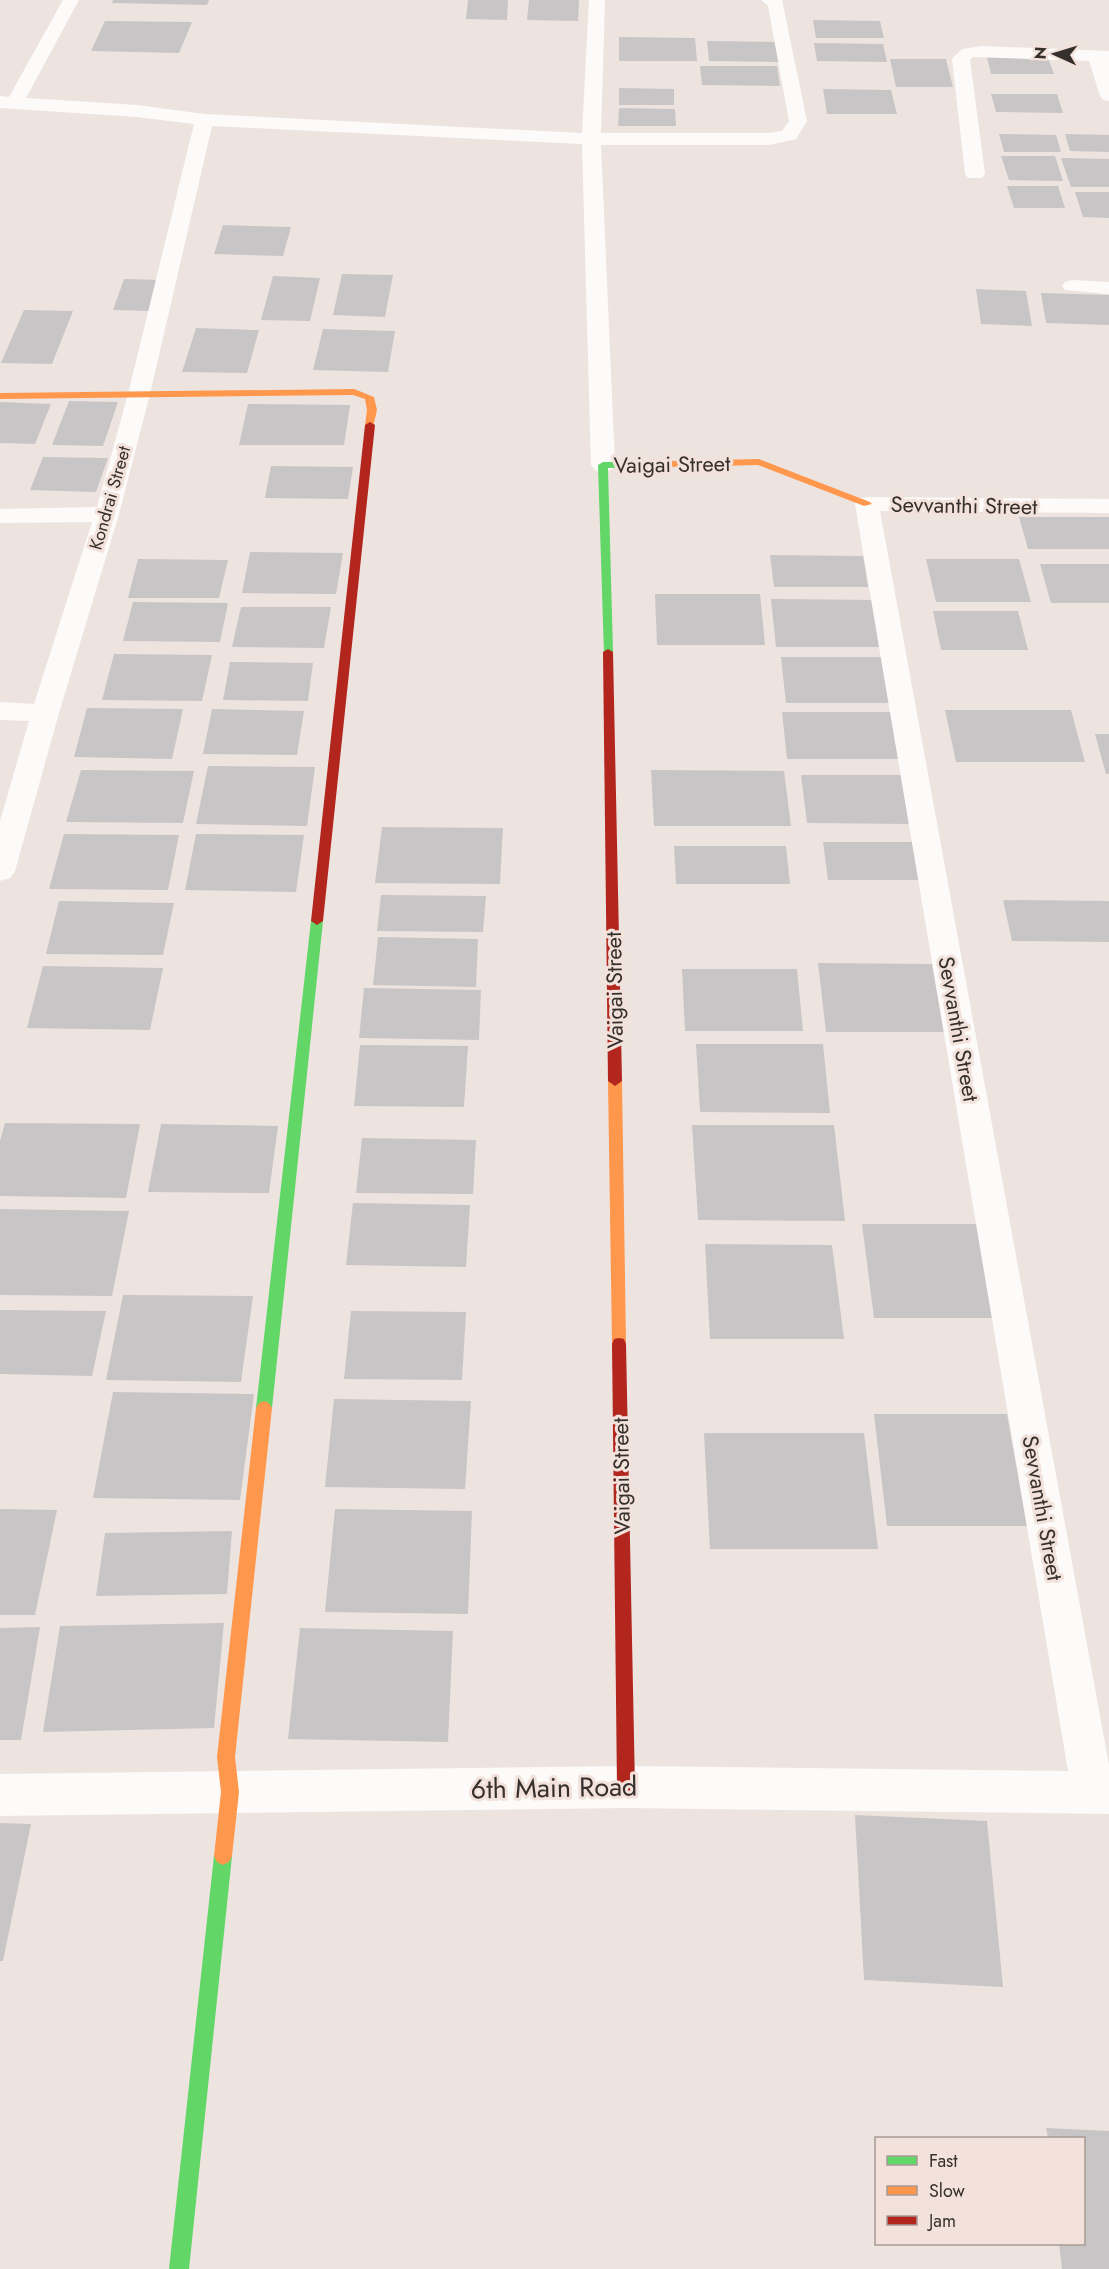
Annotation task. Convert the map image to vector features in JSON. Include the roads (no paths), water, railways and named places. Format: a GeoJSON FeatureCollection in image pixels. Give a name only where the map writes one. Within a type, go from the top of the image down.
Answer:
{"type":"FeatureCollection","features":[{"type":"Feature","properties":{"kind":"street"},"geometry":{"type":"LineString","coordinates":[[71,0],[7,102],[161,113],[204,120],[591,139],[769,139],[789,135],[798,121],[776,3],[769,0]]}},
{"type":"Feature","properties":{"kind":"street"},"geometry":{"type":"LineString","coordinates":[[597,0],[591,139],[603,465]]}},
{"type":"Feature","properties":{"kind":"street"},"geometry":{"type":"LineString","coordinates":[[975,174],[962,59],[968,52],[1103,56],[1109,96]]}},
{"type":"Feature","properties":{"kind":"street","name":"Kondrai Street"},"geometry":{"type":"LineString","coordinates":[[0,871],[4,839],[107,514],[139,394],[204,120]]}},
{"type":"Feature","properties":{"kind":"street"},"geometry":{"type":"LineString","coordinates":[[1072,286],[1109,288]]}},
{"type":"Feature","properties":{"kind":"street"},"geometry":{"type":"LineString","coordinates":[[0,396],[354,392],[369,397],[372,410],[228,1745],[230,1791],[179,2269]]}},
{"type":"Feature","properties":{"kind":"street","name":"Vaigai Street"},"geometry":{"type":"LineString","coordinates":[[626,1786],[610,756],[603,465],[759,462],[867,504]]}},
{"type":"Feature","properties":{"kind":"street","name":"Sevvanthi Street"},"geometry":{"type":"LineString","coordinates":[[1101,1793],[867,504],[1109,506]]}},
{"type":"Feature","properties":{"kind":"street"},"geometry":{"type":"LineString","coordinates":[[0,516],[107,514]]}},
{"type":"Feature","properties":{"kind":"street"},"geometry":{"type":"LineString","coordinates":[[0,711],[45,713]]}},
{"type":"Feature","properties":{"kind":"street","name":"6th Main Road"},"geometry":{"type":"LineString","coordinates":[[0,1795],[626,1786],[1101,1793]]}}]}
